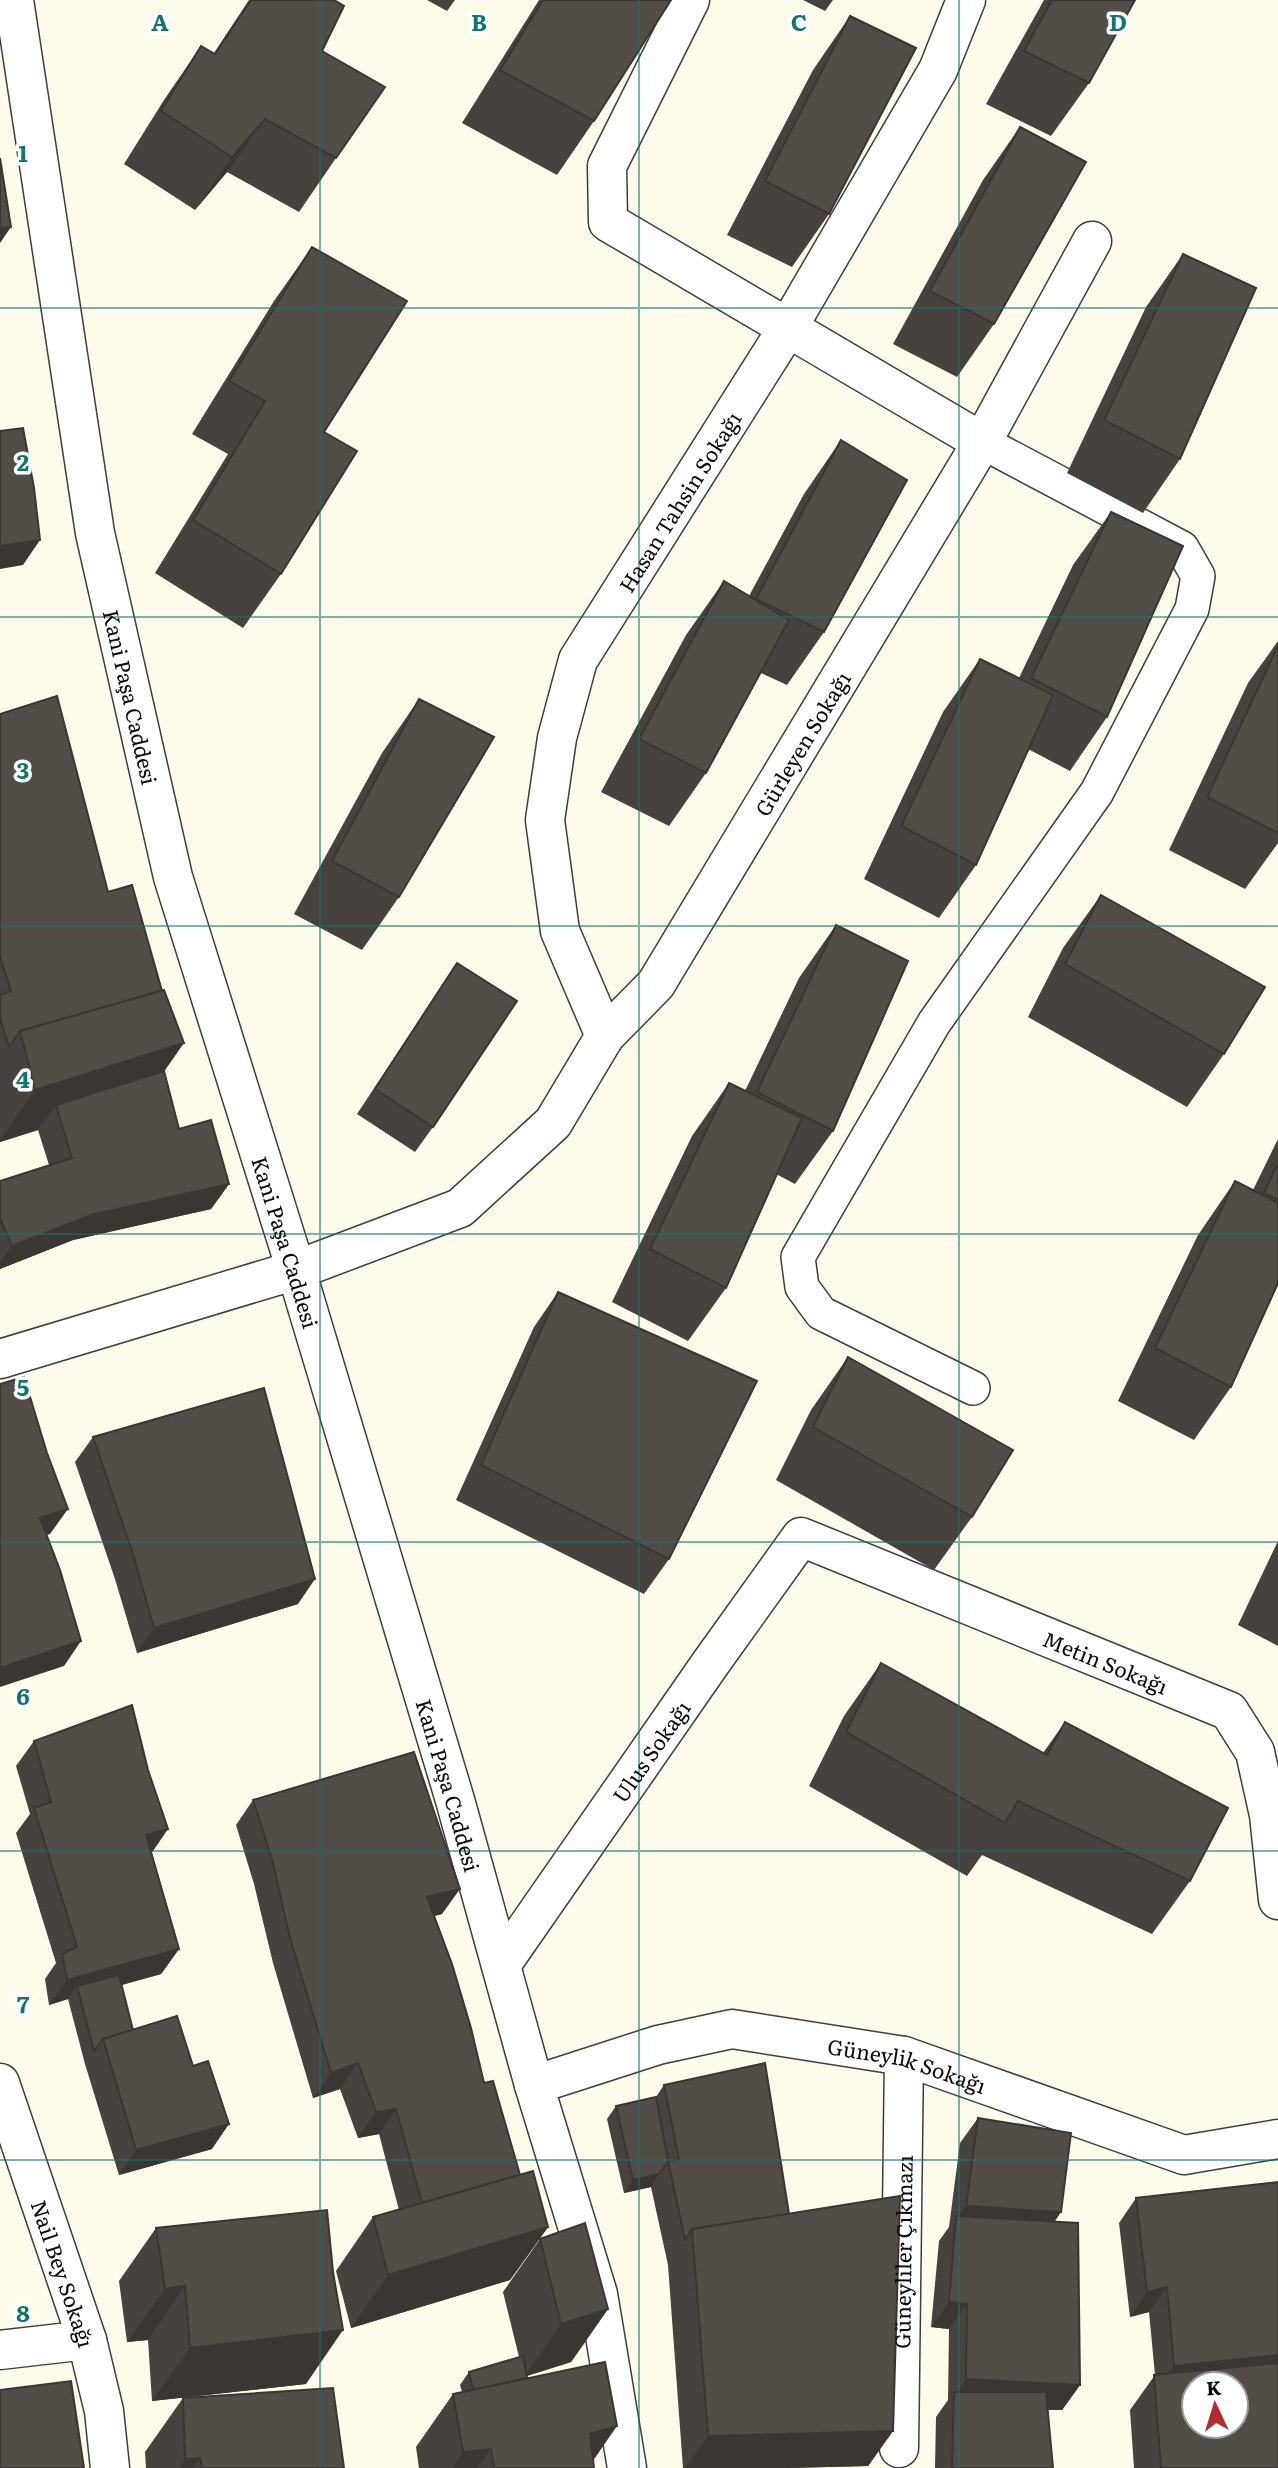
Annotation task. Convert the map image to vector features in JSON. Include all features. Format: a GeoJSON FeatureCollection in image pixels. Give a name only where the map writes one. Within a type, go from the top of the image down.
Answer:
{"type":"FeatureCollection","features":[{"type":"Feature","properties":{"kind":"street","name":"Kani Paşa Caddesi"},"geometry":{"type":"LineString","coordinates":[[14,0],[95,533],[173,877],[296,1270],[455,1800],[534,2085],[598,2294],[626,2468]]}},
{"type":"Feature","properties":{"kind":"street"},"geometry":{"type":"LineString","coordinates":[[690,0],[607,166],[608,222],[982,442]]}},
{"type":"Feature","properties":{"kind":"street","name":"Hasan Tahsin Sokağı"},"geometry":{"type":"LineString","coordinates":[[605,1036],[560,932],[545,820],[557,738],[578,660],[787,329],[938,70],[965,0]]}},
{"type":"Feature","properties":{"kind":"street","name":"Gürleyen Sokağı"},"geometry":{"type":"LineString","coordinates":[[296,1270],[460,1208],[553,1123],[605,1036],[656,985],[982,442],[1092,242]]}},
{"type":"Feature","properties":{"kind":"street"},"geometry":{"type":"LineString","coordinates":[[0,1359],[296,1270]]}},
{"type":"Feature","properties":{"kind":"street","name":"Ulus Sokağı"},"geometry":{"type":"LineString","coordinates":[[501,1965],[801,1537]]}},
{"type":"Feature","properties":{"kind":"street","name":"Metin Sokağı"},"geometry":{"type":"LineString","coordinates":[[801,1537],[1229,1711],[1255,1752],[1269,1815],[1278,1900]]}},
{"type":"Feature","properties":{"kind":"street","name":"Güneylik Sokağı"},"geometry":{"type":"LineString","coordinates":[[534,2085],[658,2045],[732,2029],[904,2056],[1184,2155],[1278,2139]]}},
{"type":"Feature","properties":{"kind":"street","name":"Güneyliler Çıkmazı"},"geometry":{"type":"LineString","coordinates":[[899,2448],[904,2056]]}},
{"type":"Feature","properties":{"kind":"street","name":"Nail Bey Sokağı"},"geometry":{"type":"LineString","coordinates":[[0,2083],[87,2340],[104,2411],[110,2468]]}},
{"type":"Feature","properties":{"kind":"street"},"geometry":{"type":"LineString","coordinates":[[0,2350],[87,2340]]}},
{"type":"Feature","properties":{"kind":"lane"},"geometry":{"type":"LineString","coordinates":[[973,1388],[821,1313],[802,1287],[798,1257],[933,1023],[1097,792],[1192,609],[1198,576],[1182,548],[982,442]]}},
{"type":"Feature","properties":{"kind":"building"},"geometry":{"type":"Polygon","coordinates":[[[251,0],[334,0],[344,6],[322,51],[385,87],[336,158],[265,119],[232,157],[161,111],[201,46],[215,54],[251,0]]]}},
{"type":"Feature","properties":{"kind":"building"},"geometry":{"type":"Polygon","coordinates":[[[543,0],[671,0],[594,121],[500,70],[543,0]]]}},
{"type":"Feature","properties":{"kind":"building"},"geometry":{"type":"Polygon","coordinates":[[[1052,0],[1135,0],[1089,83],[1024,51],[1052,0]]]}},
{"type":"Feature","properties":{"kind":"building"},"geometry":{"type":"Polygon","coordinates":[[[850,16],[916,48],[829,214],[765,181],[850,16]]]}},
{"type":"Feature","properties":{"kind":"building"},"geometry":{"type":"Polygon","coordinates":[[[1020,127],[1086,162],[994,324],[930,291],[1020,127]]]}},
{"type":"Feature","properties":{"kind":"building"},"geometry":{"type":"Polygon","coordinates":[[[0,158],[11,227],[0,228],[0,158]]]}},
{"type":"Feature","properties":{"kind":"building"},"geometry":{"type":"Polygon","coordinates":[[[312,247],[407,301],[324,432],[357,451],[281,574],[193,520],[265,401],[229,381],[312,247]]]}},
{"type":"Feature","properties":{"kind":"building"},"geometry":{"type":"Polygon","coordinates":[[[1183,254],[1256,288],[1180,459],[1104,420],[1183,254]]]}},
{"type":"Feature","properties":{"kind":"building"},"geometry":{"type":"Polygon","coordinates":[[[23,428],[40,540],[0,546],[0,431],[23,428]]]}},
{"type":"Feature","properties":{"kind":"building"},"geometry":{"type":"Polygon","coordinates":[[[841,440],[907,480],[824,632],[756,599],[841,440]]]}},
{"type":"Feature","properties":{"kind":"building"},"geometry":{"type":"Polygon","coordinates":[[[1111,512],[1183,546],[1107,717],[1031,678],[1111,512]]]}},
{"type":"Feature","properties":{"kind":"building"},"geometry":{"type":"Polygon","coordinates":[[[724,581],[789,620],[706,773],[639,739],[724,581]]]}},
{"type":"Feature","properties":{"kind":"building"},"geometry":{"type":"Polygon","coordinates":[[[1278,646],[1278,833],[1207,797],[1278,646]]]}},
{"type":"Feature","properties":{"kind":"building"},"geometry":{"type":"Polygon","coordinates":[[[980,659],[1053,695],[976,865],[901,826],[980,659]]]}},
{"type":"Feature","properties":{"kind":"building"},"geometry":{"type":"Polygon","coordinates":[[[57,696],[108,892],[132,885],[162,991],[20,1031],[9,1047],[0,1018],[0,995],[11,991],[0,957],[0,714],[57,696]]]}},
{"type":"Feature","properties":{"kind":"building"},"geometry":{"type":"Polygon","coordinates":[[[419,699],[494,737],[399,897],[332,861],[419,699]]]}},
{"type":"Feature","properties":{"kind":"building"},"geometry":{"type":"Polygon","coordinates":[[[1101,895],[1265,987],[1224,1054],[1065,964],[1101,895]]]}},
{"type":"Feature","properties":{"kind":"building"},"geometry":{"type":"Polygon","coordinates":[[[836,925],[908,961],[833,1131],[757,1092],[836,925]]]}},
{"type":"Feature","properties":{"kind":"building"},"geometry":{"type":"Polygon","coordinates":[[[457,963],[517,1001],[433,1127],[375,1089],[457,963]]]}},
{"type":"Feature","properties":{"kind":"building"},"geometry":{"type":"Polygon","coordinates":[[[164,990],[184,1043],[35,1090],[20,1031],[164,990]]]}},
{"type":"Feature","properties":{"kind":"building"},"geometry":{"type":"Polygon","coordinates":[[[164,1071],[179,1129],[211,1120],[229,1184],[91,1215],[12,1246],[0,1219],[0,1181],[72,1158],[56,1105],[164,1071]]]}},
{"type":"Feature","properties":{"kind":"building"},"geometry":{"type":"Polygon","coordinates":[[[729,1083],[802,1118],[726,1288],[650,1249],[729,1083]]]}},
{"type":"Feature","properties":{"kind":"building"},"geometry":{"type":"Polygon","coordinates":[[[1278,1163],[1278,1200],[1264,1193],[1278,1163]]]}},
{"type":"Feature","properties":{"kind":"building"},"geometry":{"type":"Polygon","coordinates":[[[1235,1181],[1278,1203],[1278,1283],[1231,1387],[1155,1348],[1235,1181]]]}},
{"type":"Feature","properties":{"kind":"building"},"geometry":{"type":"Polygon","coordinates":[[[558,1292],[757,1381],[669,1559],[481,1465],[558,1292]]]}},
{"type":"Feature","properties":{"kind":"building"},"geometry":{"type":"Polygon","coordinates":[[[848,1357],[1013,1450],[972,1517],[813,1427],[848,1357]]]}},
{"type":"Feature","properties":{"kind":"building"},"geometry":{"type":"Polygon","coordinates":[[[24,1377],[47,1453],[68,1509],[40,1518],[60,1570],[81,1641],[0,1668],[0,1384],[24,1377]]]}},
{"type":"Feature","properties":{"kind":"building"},"geometry":{"type":"Polygon","coordinates":[[[264,1388],[315,1579],[154,1628],[133,1554],[93,1437],[264,1388]]]}},
{"type":"Feature","properties":{"kind":"building"},"geometry":{"type":"Polygon","coordinates":[[[881,1663],[1047,1755],[1065,1722],[1228,1808],[1190,1881],[1018,1801],[1005,1823],[846,1732],[881,1663]]]}},
{"type":"Feature","properties":{"kind":"building"},"geometry":{"type":"Polygon","coordinates":[[[132,1705],[148,1770],[168,1829],[146,1835],[179,1949],[67,1980],[62,1954],[77,1947],[34,1808],[51,1802],[34,1741],[132,1705]]]}},
{"type":"Feature","properties":{"kind":"building"},"geometry":{"type":"Polygon","coordinates":[[[414,1752],[460,1889],[427,1897],[452,1964],[484,2083],[493,2081],[520,2175],[422,2203],[396,2109],[376,2112],[358,2063],[331,2073],[290,1938],[272,1859],[253,1800],[414,1752]]]}},
{"type":"Feature","properties":{"kind":"building"},"geometry":{"type":"Polygon","coordinates":[[[119,1975],[133,2030],[103,2039],[94,2051],[77,1986],[119,1975]]]}},
{"type":"Feature","properties":{"kind":"building"},"geometry":{"type":"Polygon","coordinates":[[[177,2016],[193,2066],[208,2061],[229,2124],[136,2150],[103,2039],[177,2016]]]}},
{"type":"Feature","properties":{"kind":"building"},"geometry":{"type":"Polygon","coordinates":[[[765,2063],[789,2214],[692,2229],[685,2240],[668,2161],[679,2159],[664,2085],[765,2063]]]}},
{"type":"Feature","properties":{"kind":"building"},"geometry":{"type":"Polygon","coordinates":[[[656,2097],[668,2161],[659,2174],[633,2180],[616,2106],[656,2097]]]}},
{"type":"Feature","properties":{"kind":"building"},"geometry":{"type":"Polygon","coordinates":[[[978,2118],[1071,2133],[1061,2212],[966,2206],[978,2118]]]}},
{"type":"Feature","properties":{"kind":"building"},"geometry":{"type":"Polygon","coordinates":[[[533,2171],[548,2227],[388,2275],[373,2217],[533,2171]]]}},
{"type":"Feature","properties":{"kind":"building"},"geometry":{"type":"Polygon","coordinates":[[[1278,2182],[1278,2355],[1174,2366],[1167,2287],[1147,2292],[1136,2198],[1278,2182]]]}},
{"type":"Feature","properties":{"kind":"building"},"geometry":{"type":"Polygon","coordinates":[[[900,2196],[893,2431],[708,2436],[692,2229],[900,2196]]]}},
{"type":"Feature","properties":{"kind":"building"},"geometry":{"type":"Polygon","coordinates":[[[327,2210],[333,2272],[343,2330],[190,2348],[185,2286],[165,2289],[156,2228],[327,2210]]]}},
{"type":"Feature","properties":{"kind":"building"},"geometry":{"type":"Polygon","coordinates":[[[956,2216],[1078,2223],[1080,2385],[966,2379],[967,2304],[949,2302],[956,2216]]]}},
{"type":"Feature","properties":{"kind":"building"},"geometry":{"type":"Polygon","coordinates":[[[585,2223],[608,2309],[561,2324],[540,2239],[585,2223]]]}},
{"type":"Feature","properties":{"kind":"building"},"geometry":{"type":"Polygon","coordinates":[[[523,2356],[527,2378],[473,2390],[469,2372],[523,2356]]]}},
{"type":"Feature","properties":{"kind":"building"},"geometry":{"type":"Polygon","coordinates":[[[605,2362],[617,2426],[590,2434],[594,2468],[494,2468],[491,2449],[463,2452],[453,2394],[605,2362]]]}},
{"type":"Feature","properties":{"kind":"building"},"geometry":{"type":"Polygon","coordinates":[[[1278,2363],[1278,2468],[1161,2468],[1154,2375],[1180,2372],[1180,2440],[1250,2440],[1250,2370],[1206,2370],[1278,2363]]]}},
{"type":"Feature","properties":{"kind":"building"},"geometry":{"type":"Polygon","coordinates":[[[71,2381],[84,2468],[0,2468],[0,2390],[71,2381]]]}},
{"type":"Feature","properties":{"kind":"building"},"geometry":{"type":"Polygon","coordinates":[[[333,2388],[344,2468],[202,2468],[200,2458],[185,2459],[183,2398],[333,2388]]]}},
{"type":"Feature","properties":{"kind":"building"},"geometry":{"type":"Polygon","coordinates":[[[954,2392],[1046,2392],[1053,2468],[952,2468],[954,2392]]]}}]}
